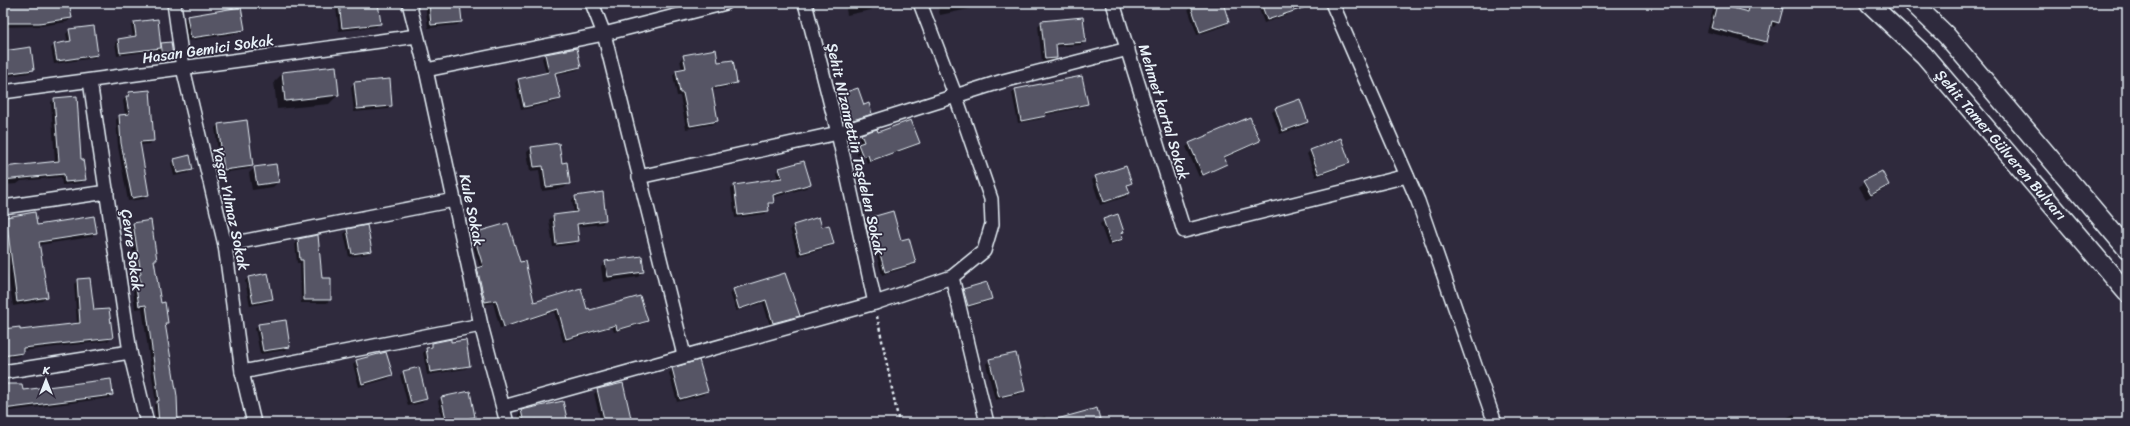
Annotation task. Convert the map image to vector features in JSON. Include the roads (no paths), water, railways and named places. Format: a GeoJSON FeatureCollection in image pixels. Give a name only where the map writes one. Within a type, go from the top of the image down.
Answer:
{"type":"FeatureCollection","features":[{"type":"Feature","properties":{"kind":"main road","name":"Şehit Tamer Gülveren Bulvarı"},"geometry":{"type":"LineString","coordinates":[[1869,3],[1924,55],[2127,293]]}},
{"type":"Feature","properties":{"kind":"main road","name":"Şehit Tamer Gülveren Bulvarı"},"geometry":{"type":"LineString","coordinates":[[1913,3],[1946,35],[2127,249]]}},
{"type":"Feature","properties":{"kind":"street","name":"Yaşar Yılmaz Sokak"},"geometry":{"type":"LineString","coordinates":[[174,3],[183,68],[225,245],[242,372],[254,423]]}},
{"type":"Feature","properties":{"kind":"street","name":"Kule Sokak"},"geometry":{"type":"LineString","coordinates":[[409,3],[426,70],[481,325],[507,423]]}},
{"type":"Feature","properties":{"kind":"street"},"geometry":{"type":"LineString","coordinates":[[592,3],[604,34],[684,355]]}},
{"type":"Feature","properties":{"kind":"street"},"geometry":{"type":"LineString","coordinates":[[426,70],[604,34],[726,3]]}},
{"type":"Feature","properties":{"kind":"street","name":"Şehit Nizamettin Taşdelen Sokak"},"geometry":{"type":"LineString","coordinates":[[805,3],[838,133],[875,303]]}},
{"type":"Feature","properties":{"kind":"street"},"geometry":{"type":"LineString","coordinates":[[503,407],[684,355],[875,303],[952,276],[984,251],[992,224],[991,199],[956,97],[920,3]]}},
{"type":"Feature","properties":{"kind":"street","name":"Mehmet kartal Sokak"},"geometry":{"type":"LineString","coordinates":[[1113,3],[1184,231],[1407,176]]}},
{"type":"Feature","properties":{"kind":"street"},"geometry":{"type":"LineString","coordinates":[[1332,3],[1418,201],[1495,423]]}},
{"type":"Feature","properties":{"kind":"street","name":"Hasan Gemici Sokak"},"geometry":{"type":"LineString","coordinates":[[3,92],[418,36]]}},
{"type":"Feature","properties":{"kind":"street"},"geometry":{"type":"LineString","coordinates":[[639,177],[838,133],[1003,81],[1128,49]]}},
{"type":"Feature","properties":{"kind":"street","name":"Çevre Sokak"},"geometry":{"type":"LineString","coordinates":[[90,81],[130,352],[147,423]]}},
{"type":"Feature","properties":{"kind":"street"},"geometry":{"type":"LineString","coordinates":[[3,207],[107,192]]}},
{"type":"Feature","properties":{"kind":"street"},"geometry":{"type":"LineString","coordinates":[[225,245],[454,200]]}},
{"type":"Feature","properties":{"kind":"street"},"geometry":{"type":"LineString","coordinates":[[952,276],[987,423]]}},
{"type":"Feature","properties":{"kind":"street"},"geometry":{"type":"LineString","coordinates":[[242,372],[481,325]]}},
{"type":"Feature","properties":{"kind":"street"},"geometry":{"type":"LineString","coordinates":[[3,372],[130,352]]}}]}
